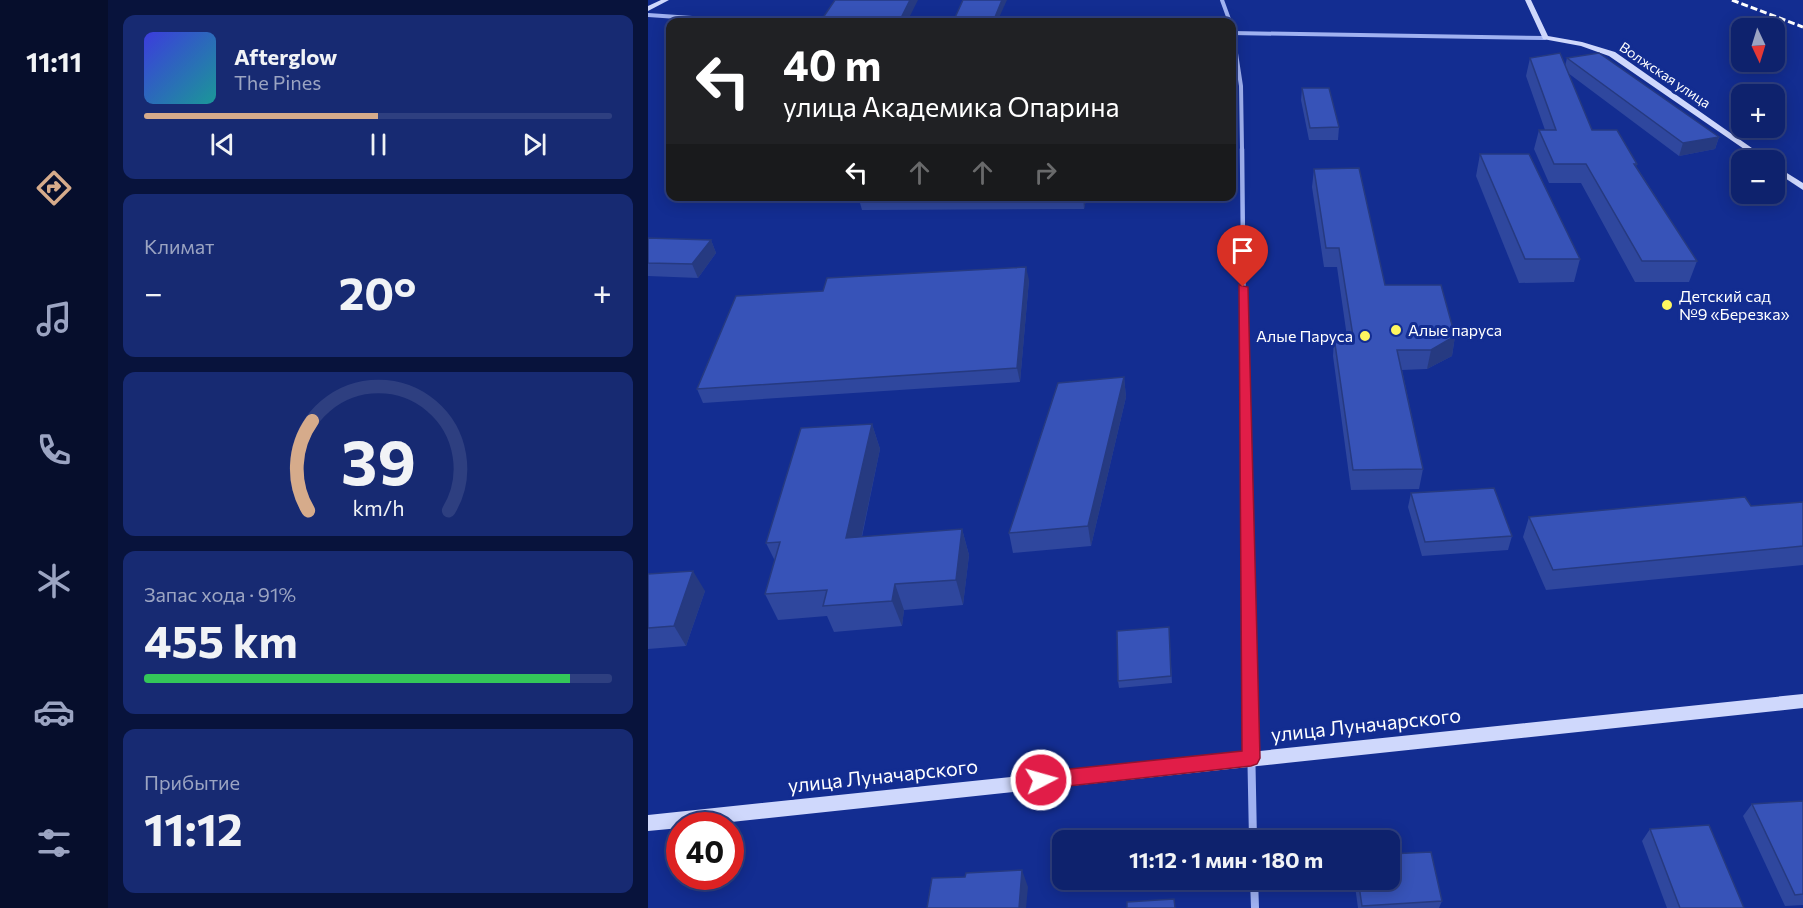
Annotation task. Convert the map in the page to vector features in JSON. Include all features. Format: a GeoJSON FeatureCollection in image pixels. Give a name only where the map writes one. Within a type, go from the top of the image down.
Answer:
{"type":"FeatureCollection","features":[{"type":"Feature","properties":{"kind":"street"},"geometry":{"type":"LineString","coordinates":[[648,9],[666,0]]}},
{"type":"Feature","properties":{"kind":"street"},"geometry":{"type":"LineString","coordinates":[[1222,0],[1229,18]]}},
{"type":"Feature","properties":{"kind":"street"},"geometry":{"type":"LineString","coordinates":[[1236,31],[1545,38],[1528,0]]}},
{"type":"Feature","properties":{"kind":"street"},"geometry":{"type":"LineString","coordinates":[[648,15],[693,18]]}},
{"type":"Feature","properties":{"kind":"street","name":"Волжская улица"},"geometry":{"type":"LineString","coordinates":[[1545,38],[1575,42],[1612,54],[1751,150]]}},
{"type":"Feature","properties":{"kind":"street"},"geometry":{"type":"LineString","coordinates":[[1236,55],[1241,86],[1253,830]]}},
{"type":"Feature","properties":{"kind":"street"},"geometry":{"type":"LineString","coordinates":[[1785,175],[1803,187]]}},
{"type":"Feature","properties":{"kind":"street","name":"улица Луначарского"},"geometry":{"type":"LineString","coordinates":[[648,823],[1803,701]]}},
{"type":"Feature","properties":{"kind":"street"},"geometry":{"type":"LineString","coordinates":[[1254,890],[1255,908]]}},
{"type":"Feature","properties":{"kind":"building"},"geometry":{"type":"Polygon","coordinates":[[[835,0],[910,0],[901,18],[823,18],[835,0]]]}},
{"type":"Feature","properties":{"kind":"building"},"geometry":{"type":"Polygon","coordinates":[[[963,0],[1002,0],[995,18],[955,18],[963,0]]]}},
{"type":"Feature","properties":{"kind":"building"},"geometry":{"type":"Polygon","coordinates":[[[1560,53],[1592,130],[1617,130],[1637,164],[1634,164],[1697,261],[1642,261],[1586,164],[1554,164],[1539,130],[1556,130],[1530,58],[1560,53]]]}},
{"type":"Feature","properties":{"kind":"building"},"geometry":{"type":"Polygon","coordinates":[[[1599,53],[1719,137],[1683,143],[1567,58],[1599,53]]]}},
{"type":"Feature","properties":{"kind":"building"},"geometry":{"type":"Polygon","coordinates":[[[1302,88],[1329,88],[1339,127],[1310,128],[1302,88]]]}},
{"type":"Feature","properties":{"kind":"building"},"geometry":{"type":"Polygon","coordinates":[[[1480,154],[1529,154],[1580,259],[1525,259],[1480,154]]]}},
{"type":"Feature","properties":{"kind":"building"},"geometry":{"type":"Polygon","coordinates":[[[1359,168],[1385,285],[1441,285],[1455,336],[1431,350],[1397,350],[1423,469],[1353,470],[1334,337],[1353,336],[1339,248],[1326,248],[1314,169],[1359,168]]]}},
{"type":"Feature","properties":{"kind":"building"},"geometry":{"type":"Polygon","coordinates":[[[648,238],[711,240],[692,264],[648,263],[648,238]]]}},
{"type":"Feature","properties":{"kind":"building"},"geometry":{"type":"Polygon","coordinates":[[[1026,267],[1017,368],[697,389],[736,296],[823,291],[827,278],[1026,267]]]}},
{"type":"Feature","properties":{"kind":"building"},"geometry":{"type":"Polygon","coordinates":[[[1124,377],[1088,526],[1009,533],[1058,383],[1124,377]]]}},
{"type":"Feature","properties":{"kind":"building"},"geometry":{"type":"Polygon","coordinates":[[[872,424],[846,538],[962,529],[956,580],[895,584],[892,601],[823,606],[827,590],[765,594],[780,542],[766,543],[801,428],[872,424]]]}},
{"type":"Feature","properties":{"kind":"building"},"geometry":{"type":"Polygon","coordinates":[[[1494,488],[1512,536],[1425,542],[1411,493],[1494,488]]]}},
{"type":"Feature","properties":{"kind":"building"},"geometry":{"type":"Polygon","coordinates":[[[1745,497],[1751,506],[1803,502],[1803,546],[1553,570],[1529,517],[1745,497]]]}},
{"type":"Feature","properties":{"kind":"building"},"geometry":{"type":"Polygon","coordinates":[[[693,571],[674,626],[648,628],[648,574],[693,571]]]}},
{"type":"Feature","properties":{"kind":"building"},"geometry":{"type":"Polygon","coordinates":[[[1169,627],[1171,676],[1118,681],[1117,631],[1169,627]]]}},
{"type":"Feature","properties":{"kind":"building"},"geometry":{"type":"Polygon","coordinates":[[[1803,801],[1803,894],[1795,895],[1752,804],[1803,801]]]}},
{"type":"Feature","properties":{"kind":"building"},"geometry":{"type":"Polygon","coordinates":[[[1709,825],[1744,908],[1680,908],[1650,829],[1709,825]]]}},
{"type":"Feature","properties":{"kind":"building"},"geometry":{"type":"Polygon","coordinates":[[[1431,852],[1442,901],[1362,906],[1360,890],[1400,890],[1400,853],[1431,852]]]}},
{"type":"Feature","properties":{"kind":"building"},"geometry":{"type":"Polygon","coordinates":[[[1022,870],[1019,908],[927,908],[932,878],[965,877],[966,873],[1022,870]]]}},
{"type":"Feature","properties":{"kind":"building"},"geometry":{"type":"Polygon","coordinates":[[[1174,899],[1175,908],[1127,908],[1127,902],[1174,899]]]}},
{"type":"Feature","properties":{"kind":"railway"},"geometry":{"type":"LineString","coordinates":[[1732,0],[1803,27]]}},
{"type":"Feature","properties":{"kind":"place","name":"Детский сад №9 «Березка»"},"geometry":{"type":"Point","coordinates":[1667,305]}},
{"type":"Feature","properties":{"kind":"place","name":"Алые паруса"},"geometry":{"type":"Point","coordinates":[1396,330]}},
{"type":"Feature","properties":{"kind":"place","name":"Алые Паруса"},"geometry":{"type":"Point","coordinates":[1365,336]}},
{"type":"Feature","properties":{"kind":"route"},"geometry":{"type":"LineString","coordinates":[[1041,780],[1251,758],[1243,287]]}}]}
